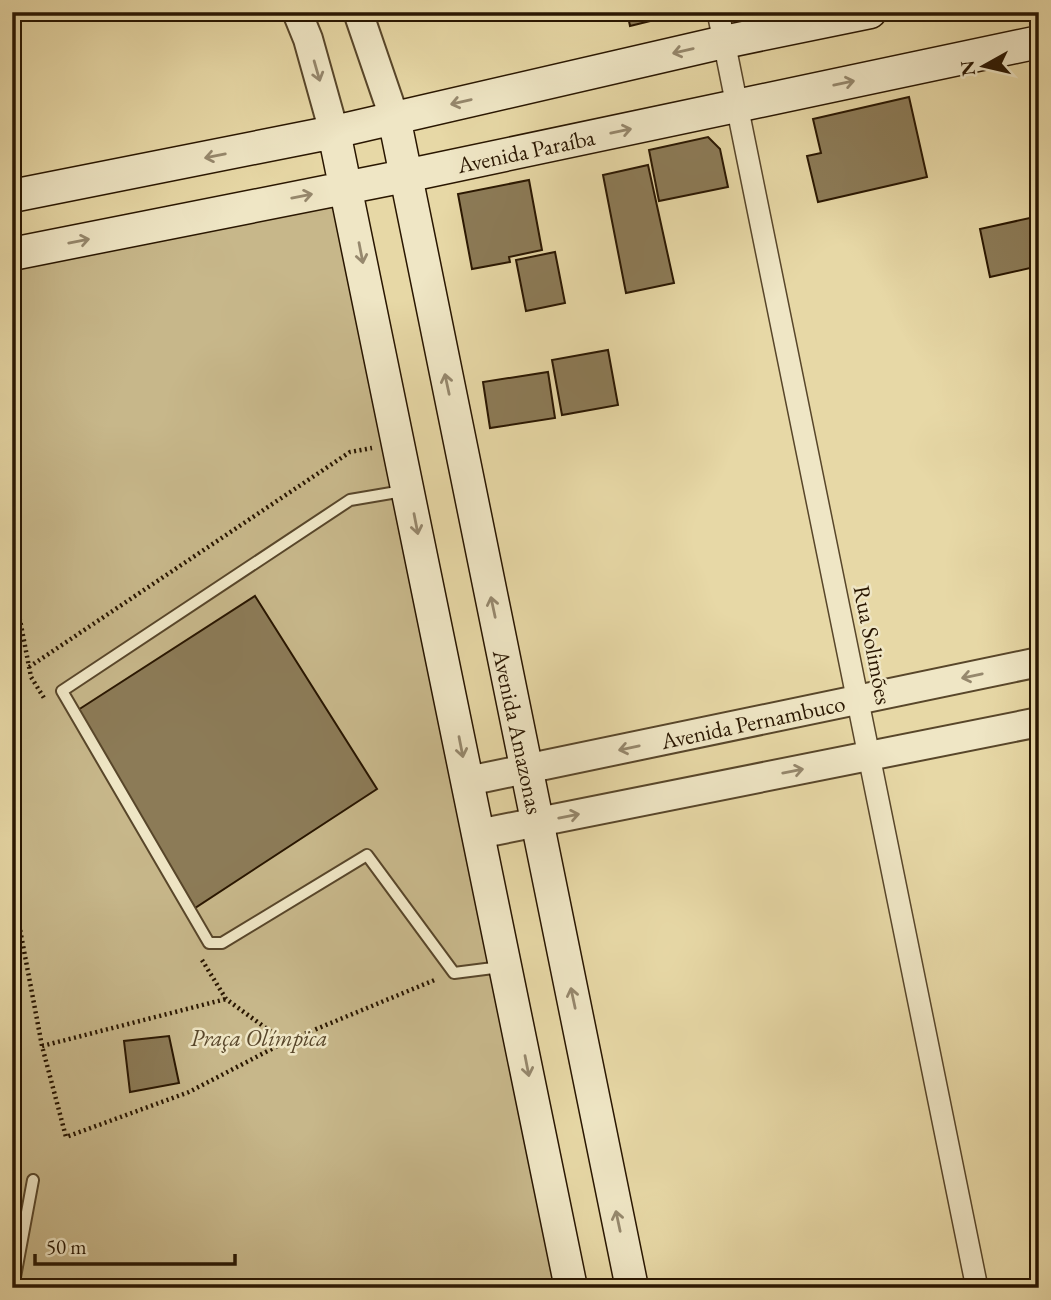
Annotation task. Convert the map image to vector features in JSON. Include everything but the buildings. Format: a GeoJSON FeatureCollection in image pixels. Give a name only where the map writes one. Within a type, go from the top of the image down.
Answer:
{"type":"FeatureCollection","features":[{"type":"Feature","properties":{"kind":"main road"},"geometry":{"type":"LineString","coordinates":[[12,196],[334,132],[721,27],[870,12]]}},
{"type":"Feature","properties":{"kind":"main road","name":"Avenida Paraíba"},"geometry":{"type":"LineString","coordinates":[[12,254],[405,176],[1039,42]]}},
{"type":"Feature","properties":{"kind":"main road","name":"Avenida Amazonas"},"geometry":{"type":"LineString","coordinates":[[394,117],[632,1288]]}},
{"type":"Feature","properties":{"kind":"main road"},"geometry":{"type":"LineString","coordinates":[[334,132],[571,1288]]}},
{"type":"Feature","properties":{"kind":"street"},"geometry":{"type":"LineString","coordinates":[[297,12],[308,40],[334,132]]}},
{"type":"Feature","properties":{"kind":"street"},"geometry":{"type":"LineString","coordinates":[[358,12],[394,117]]}},
{"type":"Feature","properties":{"kind":"street","name":"Rua Solimões"},"geometry":{"type":"LineString","coordinates":[[721,27],[977,1288]]}},
{"type":"Feature","properties":{"kind":"street","name":"Avenida Pernambuco"},"geometry":{"type":"LineString","coordinates":[[468,781],[1039,662]]}},
{"type":"Feature","properties":{"kind":"street"},"geometry":{"type":"LineString","coordinates":[[478,834],[1039,722]]}},
{"type":"Feature","properties":{"kind":"lane"},"geometry":{"type":"LineString","coordinates":[[409,490],[350,500],[62,691],[209,943],[222,943],[367,855],[454,973],[507,966]]}},
{"type":"Feature","properties":{"kind":"lane"},"geometry":{"type":"LineString","coordinates":[[13,1288],[33,1180]]}},
{"type":"Feature","properties":{"kind":"path"},"geometry":{"type":"LineString","coordinates":[[29,667],[350,452],[399,442]]}},
{"type":"Feature","properties":{"kind":"path"},"geometry":{"type":"LineString","coordinates":[[12,887],[42,1046],[66,1137],[189,1092],[285,1042],[454,973]]}},
{"type":"Feature","properties":{"kind":"path"},"geometry":{"type":"LineString","coordinates":[[42,1046],[226,999],[285,1042]]}},
{"type":"Feature","properties":{"kind":"green space","name":"Praça Olímpica"},"geometry":{"type":"Polygon","coordinates":[[[341,200],[558,1288],[12,1288],[12,263],[341,200]]]}}]}
